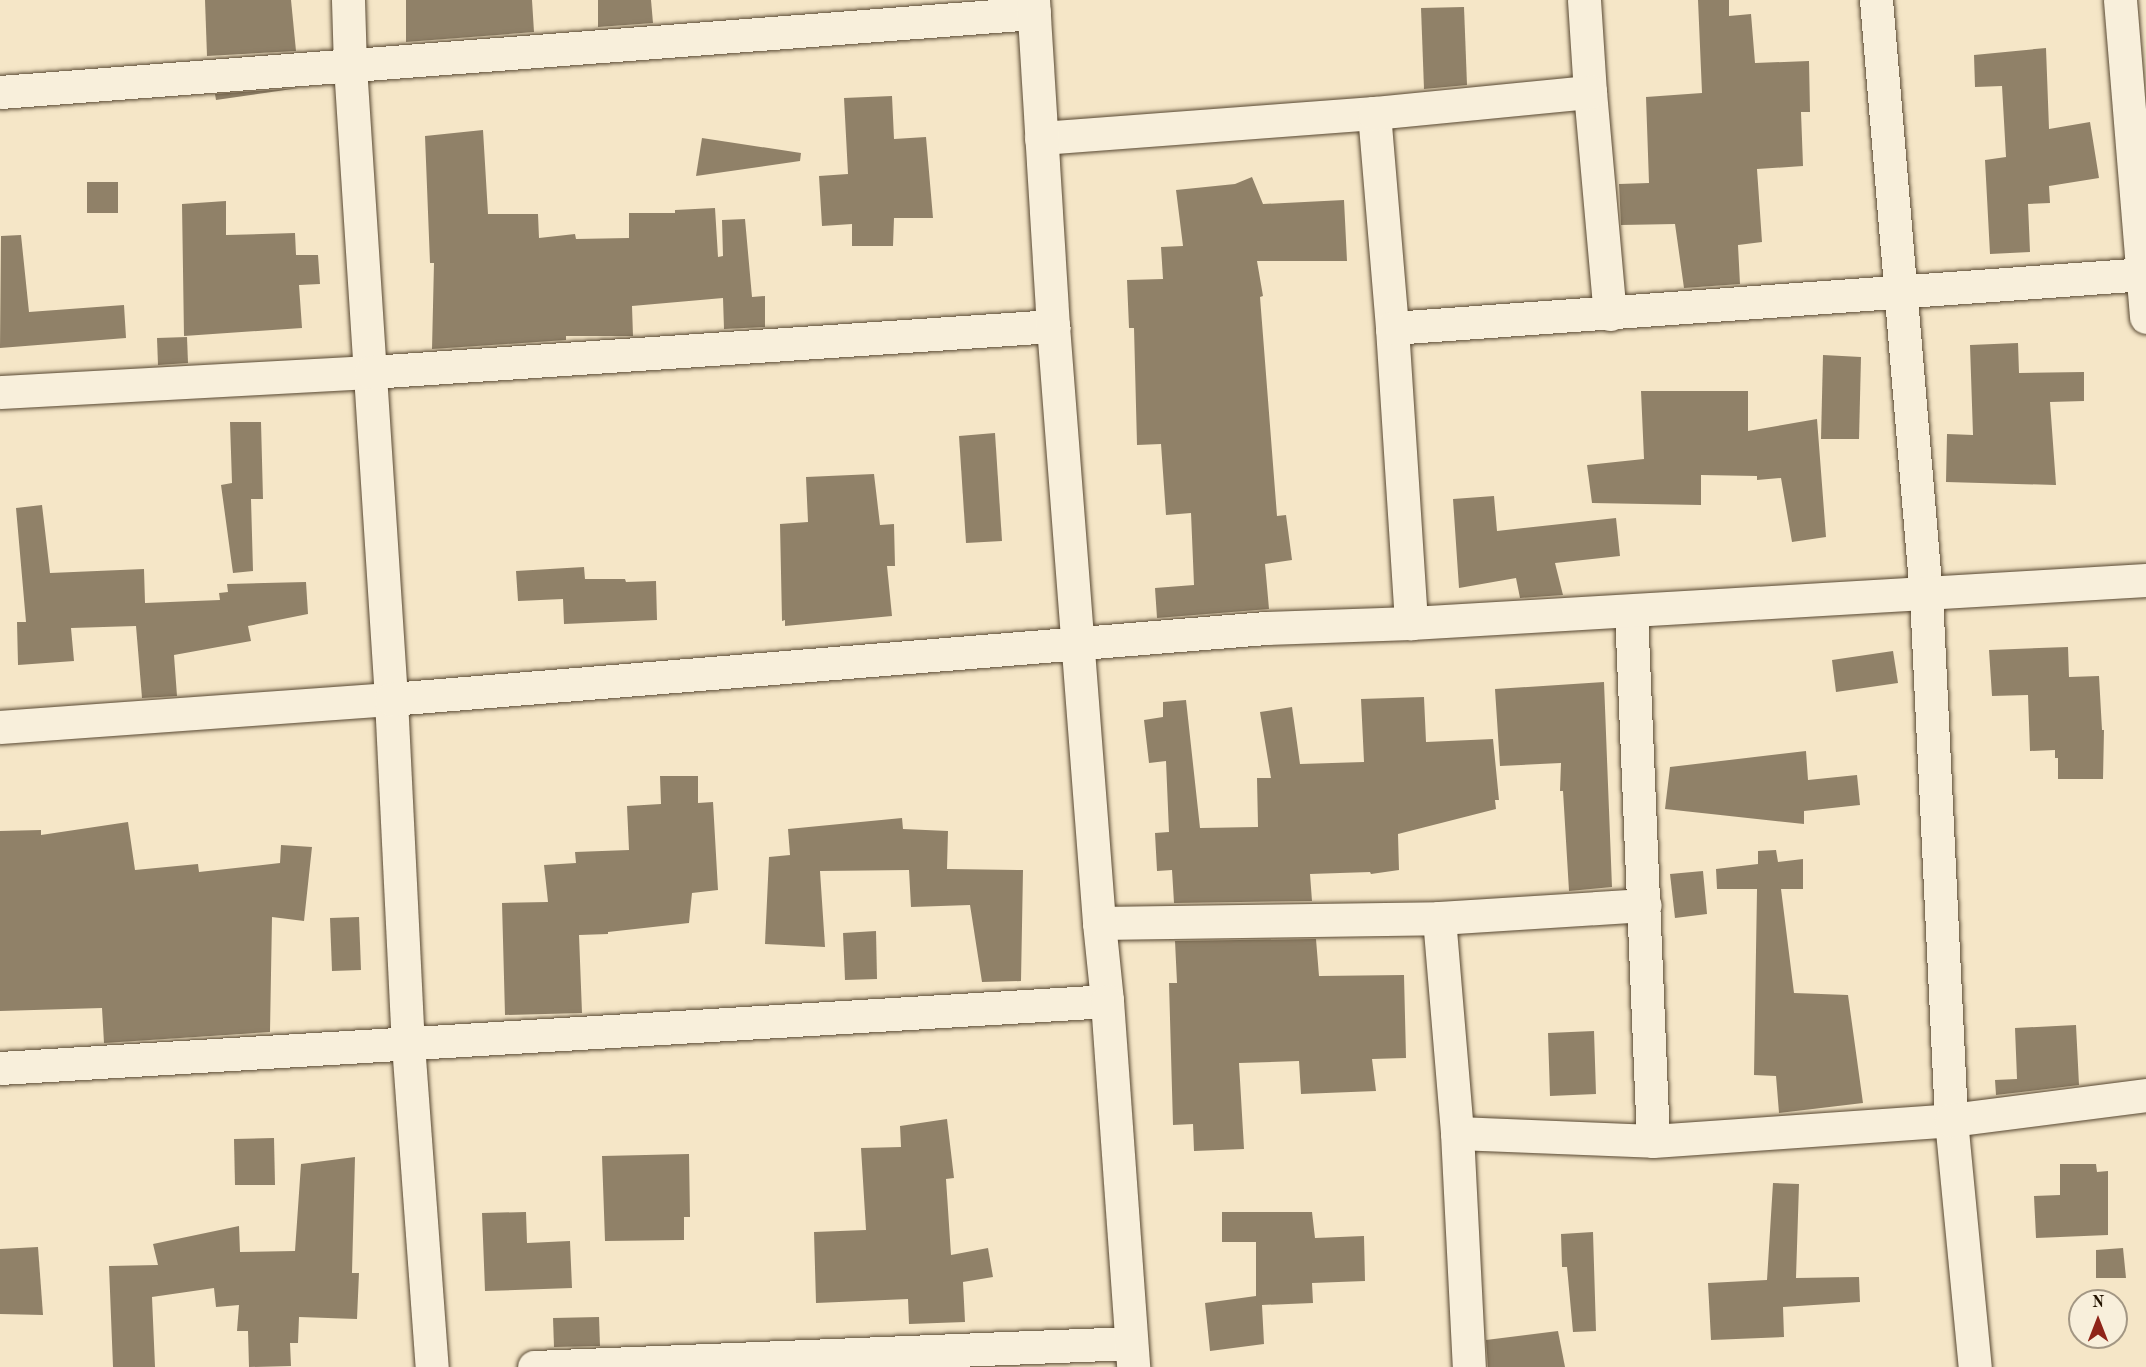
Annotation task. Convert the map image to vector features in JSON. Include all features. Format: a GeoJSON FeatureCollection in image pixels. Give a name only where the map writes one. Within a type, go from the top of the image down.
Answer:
{"type":"FeatureCollection","features":[{"type":"Feature","properties":{"kind":"street"},"geometry":{"type":"LineString","coordinates":[[348,0],[350,66],[391,699],[408,1044],[432,1367]]}},
{"type":"Feature","properties":{"kind":"street"},"geometry":{"type":"LineString","coordinates":[[1584,0],[1610,314]]}},
{"type":"Feature","properties":{"kind":"street"},"geometry":{"type":"LineString","coordinates":[[1876,0],[1926,595],[1951,1120],[1975,1367]]}},
{"type":"Feature","properties":{"kind":"street"},"geometry":{"type":"LineString","coordinates":[[2120,0],[2145,274],[2146,317]]}},
{"type":"Feature","properties":{"kind":"street"},"geometry":{"type":"LineString","coordinates":[[0,92],[350,66],[1034,7],[1053,326],[1107,1001],[1132,1355],[534,1367]]}},
{"type":"Feature","properties":{"kind":"street"},"geometry":{"type":"LineString","coordinates":[[1041,138],[1374,113],[1590,92]]}},
{"type":"Feature","properties":{"kind":"street"},"geometry":{"type":"LineString","coordinates":[[1374,113],[1392,328],[1411,623]]}},
{"type":"Feature","properties":{"kind":"street"},"geometry":{"type":"LineString","coordinates":[[1392,328],[2145,274]]}},
{"type":"Feature","properties":{"kind":"street"},"geometry":{"type":"LineString","coordinates":[[0,392],[371,372],[1053,326]]}},
{"type":"Feature","properties":{"kind":"street"},"geometry":{"type":"LineString","coordinates":[[0,727],[391,699],[1266,628],[1411,623],[1926,595],[2146,580]]}},
{"type":"Feature","properties":{"kind":"street"},"geometry":{"type":"LineString","coordinates":[[1631,611],[1653,1141]]}},
{"type":"Feature","properties":{"kind":"street"},"geometry":{"type":"LineString","coordinates":[[1099,923],[1439,918],[1645,905]]}},
{"type":"Feature","properties":{"kind":"street"},"geometry":{"type":"LineString","coordinates":[[1439,918],[1457,1133],[1469,1367]]}},
{"type":"Feature","properties":{"kind":"street"},"geometry":{"type":"LineString","coordinates":[[0,1068],[1107,1001]]}},
{"type":"Feature","properties":{"kind":"street"},"geometry":{"type":"LineString","coordinates":[[1457,1133],[1653,1141],[1951,1120],[2146,1095]]}},
{"type":"Feature","properties":{"kind":"building"},"geometry":{"type":"Polygon","coordinates":[[[205,0],[291,0],[296,51],[207,56],[205,0]]]}},
{"type":"Feature","properties":{"kind":"building"},"geometry":{"type":"Polygon","coordinates":[[[406,0],[532,0],[534,32],[406,42],[406,0]]]}},
{"type":"Feature","properties":{"kind":"building"},"geometry":{"type":"Polygon","coordinates":[[[598,0],[651,0],[653,23],[598,27],[598,0]]]}},
{"type":"Feature","properties":{"kind":"building"},"geometry":{"type":"Polygon","coordinates":[[[1698,0],[1729,0],[1729,16],[1751,14],[1755,63],[1809,61],[1810,112],[1801,112],[1803,166],[1757,169],[1762,242],[1738,245],[1740,284],[1684,288],[1675,224],[1621,225],[1619,184],[1649,183],[1646,97],[1702,93],[1698,0]]]}},
{"type":"Feature","properties":{"kind":"building"},"geometry":{"type":"Polygon","coordinates":[[[1464,7],[1467,85],[1424,89],[1421,8],[1464,7]]]}},
{"type":"Feature","properties":{"kind":"building"},"geometry":{"type":"Polygon","coordinates":[[[2046,48],[2049,129],[2090,122],[2099,178],[2049,186],[2050,203],[2028,204],[2030,252],[1990,254],[1985,160],[2006,157],[2002,86],[1975,87],[1974,55],[2046,48]]]}},
{"type":"Feature","properties":{"kind":"building"},"geometry":{"type":"Polygon","coordinates":[[[299,88],[216,100],[215,94],[299,88]]]}},
{"type":"Feature","properties":{"kind":"building"},"geometry":{"type":"Polygon","coordinates":[[[892,96],[894,139],[926,137],[933,218],[894,218],[893,246],[852,246],[852,224],[822,226],[819,176],[848,174],[844,98],[892,96]]]}},
{"type":"Feature","properties":{"kind":"building"},"geometry":{"type":"Polygon","coordinates":[[[483,130],[488,214],[538,214],[539,238],[575,234],[576,239],[629,238],[629,213],[675,213],[675,210],[715,208],[718,257],[723,256],[722,220],[745,219],[752,297],[765,296],[765,327],[724,329],[723,298],[632,306],[633,336],[566,336],[566,340],[432,349],[434,263],[430,263],[425,136],[483,130]]]}},
{"type":"Feature","properties":{"kind":"building"},"geometry":{"type":"Polygon","coordinates":[[[702,138],[801,153],[800,161],[696,176],[702,138]]]}},
{"type":"Feature","properties":{"kind":"building"},"geometry":{"type":"Polygon","coordinates":[[[1252,177],[1263,204],[1344,200],[1347,261],[1257,261],[1263,296],[1260,297],[1277,516],[1286,515],[1292,560],[1265,564],[1269,609],[1157,618],[1155,588],[1194,585],[1191,513],[1166,515],[1161,444],[1137,445],[1134,328],[1129,328],[1127,280],[1163,279],[1161,247],[1183,246],[1176,190],[1235,184],[1252,177]]]}},
{"type":"Feature","properties":{"kind":"building"},"geometry":{"type":"Polygon","coordinates":[[[87,182],[118,182],[118,213],[87,213],[87,182]]]}},
{"type":"Feature","properties":{"kind":"building"},"geometry":{"type":"Polygon","coordinates":[[[226,201],[226,235],[295,233],[296,255],[318,255],[320,284],[299,285],[302,328],[184,336],[182,204],[226,201]]]}},
{"type":"Feature","properties":{"kind":"building"},"geometry":{"type":"Polygon","coordinates":[[[21,235],[29,312],[124,305],[126,338],[0,348],[1,236],[21,235]]]}},
{"type":"Feature","properties":{"kind":"building"},"geometry":{"type":"Polygon","coordinates":[[[187,337],[188,363],[158,365],[157,338],[187,337]]]}},
{"type":"Feature","properties":{"kind":"building"},"geometry":{"type":"Polygon","coordinates":[[[2018,343],[2019,373],[2084,372],[2084,401],[2050,402],[2056,485],[1946,482],[1947,434],[1973,435],[1970,345],[2018,343]]]}},
{"type":"Feature","properties":{"kind":"building"},"geometry":{"type":"Polygon","coordinates":[[[1823,355],[1861,357],[1859,439],[1821,439],[1823,355]]]}},
{"type":"Feature","properties":{"kind":"building"},"geometry":{"type":"Polygon","coordinates":[[[1641,391],[1748,391],[1748,431],[1817,419],[1826,537],[1792,542],[1781,478],[1757,480],[1757,476],[1701,475],[1701,505],[1592,503],[1587,465],[1644,459],[1641,391]]]}},
{"type":"Feature","properties":{"kind":"building"},"geometry":{"type":"Polygon","coordinates":[[[230,422],[261,422],[263,499],[251,499],[253,571],[233,573],[221,485],[232,483],[230,422]]]}},
{"type":"Feature","properties":{"kind":"building"},"geometry":{"type":"Polygon","coordinates":[[[995,433],[1002,541],[966,543],[959,436],[995,433]]]}},
{"type":"Feature","properties":{"kind":"building"},"geometry":{"type":"Polygon","coordinates":[[[874,474],[880,525],[894,524],[895,566],[887,566],[892,616],[785,626],[785,620],[782,621],[780,524],[808,522],[806,477],[874,474]]]}},
{"type":"Feature","properties":{"kind":"building"},"geometry":{"type":"Polygon","coordinates":[[[1494,496],[1497,531],[1616,518],[1620,556],[1555,563],[1563,595],[1520,598],[1516,578],[1459,588],[1453,499],[1494,496]]]}},
{"type":"Feature","properties":{"kind":"building"},"geometry":{"type":"Polygon","coordinates":[[[42,505],[50,573],[144,569],[145,603],[220,600],[219,593],[228,592],[227,584],[306,582],[308,614],[248,626],[251,641],[174,655],[177,696],[142,698],[136,626],[71,628],[74,661],[18,665],[17,622],[26,622],[16,508],[42,505]]]}},
{"type":"Feature","properties":{"kind":"building"},"geometry":{"type":"Polygon","coordinates":[[[584,567],[585,579],[625,579],[626,582],[656,581],[657,620],[564,624],[563,599],[518,601],[516,571],[584,567]]]}},
{"type":"Feature","properties":{"kind":"building"},"geometry":{"type":"Polygon","coordinates":[[[2068,647],[2069,677],[2099,676],[2102,730],[2104,730],[2103,779],[2058,779],[2058,758],[2055,758],[2055,750],[2030,751],[2028,695],[1992,696],[1989,650],[2068,647]]]}},
{"type":"Feature","properties":{"kind":"building"},"geometry":{"type":"Polygon","coordinates":[[[1893,651],[1898,683],[1836,692],[1832,660],[1893,651]]]}},
{"type":"Feature","properties":{"kind":"building"},"geometry":{"type":"Polygon","coordinates":[[[1604,682],[1612,887],[1569,891],[1563,791],[1560,791],[1561,763],[1500,766],[1495,689],[1604,682]]]}},
{"type":"Feature","properties":{"kind":"building"},"geometry":{"type":"Polygon","coordinates":[[[1424,697],[1426,742],[1493,739],[1499,800],[1495,800],[1496,809],[1398,834],[1399,870],[1371,874],[1370,872],[1310,874],[1312,901],[1174,903],[1172,870],[1157,871],[1155,833],[1169,832],[1166,761],[1149,763],[1144,720],[1163,717],[1163,702],[1186,700],[1200,828],[1258,827],[1257,778],[1271,778],[1260,712],[1292,707],[1300,764],[1364,762],[1361,699],[1424,697]]]}},
{"type":"Feature","properties":{"kind":"building"},"geometry":{"type":"Polygon","coordinates":[[[1806,751],[1808,780],[1857,775],[1860,805],[1804,811],[1804,824],[1665,809],[1670,767],[1806,751]]]}},
{"type":"Feature","properties":{"kind":"building"},"geometry":{"type":"Polygon","coordinates":[[[660,776],[698,776],[698,803],[713,802],[718,890],[692,893],[689,923],[608,932],[608,934],[579,935],[582,1013],[505,1015],[502,903],[548,902],[544,865],[576,863],[575,852],[629,850],[627,806],[661,804],[660,776]]]}},
{"type":"Feature","properties":{"kind":"building"},"geometry":{"type":"Polygon","coordinates":[[[902,818],[903,829],[948,831],[947,869],[1023,870],[1021,981],[982,982],[970,905],[911,907],[909,870],[820,871],[825,947],[765,944],[769,857],[790,855],[788,829],[902,818]]]}},
{"type":"Feature","properties":{"kind":"building"},"geometry":{"type":"Polygon","coordinates":[[[128,822],[135,870],[198,864],[199,872],[280,863],[281,845],[312,847],[304,921],[272,917],[270,1032],[104,1043],[102,1008],[0,1011],[0,831],[41,830],[41,835],[128,822]]]}},
{"type":"Feature","properties":{"kind":"building"},"geometry":{"type":"Polygon","coordinates":[[[1776,850],[1778,862],[1803,859],[1803,889],[1781,889],[1794,993],[1848,995],[1863,1103],[1779,1113],[1776,1076],[1754,1075],[1757,889],[1717,889],[1716,869],[1758,864],[1758,851],[1776,850]]]}},
{"type":"Feature","properties":{"kind":"building"},"geometry":{"type":"Polygon","coordinates":[[[1703,871],[1707,914],[1675,918],[1670,874],[1703,871]]]}},
{"type":"Feature","properties":{"kind":"building"},"geometry":{"type":"Polygon","coordinates":[[[359,917],[361,970],[332,971],[330,918],[359,917]]]}},
{"type":"Feature","properties":{"kind":"building"},"geometry":{"type":"Polygon","coordinates":[[[876,931],[877,979],[845,980],[843,933],[876,931]]]}},
{"type":"Feature","properties":{"kind":"building"},"geometry":{"type":"Polygon","coordinates":[[[1316,939],[1319,976],[1404,975],[1406,1058],[1372,1059],[1376,1091],[1301,1094],[1299,1061],[1239,1063],[1244,1149],[1194,1151],[1193,1124],[1173,1125],[1169,983],[1177,983],[1175,941],[1316,939]]]}},
{"type":"Feature","properties":{"kind":"building"},"geometry":{"type":"Polygon","coordinates":[[[2076,1025],[2079,1085],[1996,1095],[1995,1080],[2017,1079],[2015,1028],[2076,1025]]]}},
{"type":"Feature","properties":{"kind":"building"},"geometry":{"type":"Polygon","coordinates":[[[1594,1031],[1596,1094],[1550,1096],[1548,1033],[1594,1031]]]}},
{"type":"Feature","properties":{"kind":"building"},"geometry":{"type":"Polygon","coordinates":[[[947,1119],[954,1178],[946,1179],[951,1255],[988,1248],[993,1277],[963,1282],[965,1322],[909,1324],[908,1299],[816,1303],[814,1232],[866,1230],[861,1148],[901,1147],[900,1126],[947,1119]]]}},
{"type":"Feature","properties":{"kind":"building"},"geometry":{"type":"Polygon","coordinates":[[[274,1138],[275,1185],[235,1185],[234,1139],[274,1138]]]}},
{"type":"Feature","properties":{"kind":"building"},"geometry":{"type":"Polygon","coordinates":[[[689,1154],[690,1217],[684,1217],[684,1240],[605,1241],[602,1156],[689,1154]]]}},
{"type":"Feature","properties":{"kind":"building"},"geometry":{"type":"Polygon","coordinates":[[[355,1157],[352,1273],[359,1273],[357,1319],[299,1317],[298,1343],[290,1343],[291,1366],[249,1367],[248,1331],[237,1331],[239,1305],[216,1307],[214,1288],[152,1297],[155,1367],[113,1367],[109,1266],[158,1265],[153,1244],[239,1226],[240,1252],[295,1251],[301,1164],[355,1157]]]}},
{"type":"Feature","properties":{"kind":"building"},"geometry":{"type":"Polygon","coordinates":[[[2060,1164],[2096,1164],[2097,1172],[2108,1171],[2108,1235],[2036,1238],[2034,1196],[2060,1195],[2060,1164]]]}},
{"type":"Feature","properties":{"kind":"building"},"geometry":{"type":"Polygon","coordinates":[[[1773,1183],[1799,1184],[1796,1278],[1859,1277],[1860,1302],[1783,1307],[1784,1337],[1711,1340],[1708,1283],[1767,1280],[1773,1183]]]}},
{"type":"Feature","properties":{"kind":"building"},"geometry":{"type":"Polygon","coordinates":[[[526,1212],[527,1243],[570,1241],[572,1288],[485,1291],[482,1213],[526,1212]]]}},
{"type":"Feature","properties":{"kind":"building"},"geometry":{"type":"Polygon","coordinates":[[[1222,1212],[1312,1212],[1315,1238],[1364,1236],[1365,1281],[1312,1283],[1313,1303],[1262,1305],[1264,1344],[1210,1351],[1205,1303],[1256,1296],[1256,1242],[1222,1242],[1222,1212]]]}},
{"type":"Feature","properties":{"kind":"building"},"geometry":{"type":"Polygon","coordinates":[[[1593,1232],[1596,1331],[1573,1332],[1567,1267],[1562,1267],[1561,1234],[1593,1232]]]}},
{"type":"Feature","properties":{"kind":"building"},"geometry":{"type":"Polygon","coordinates":[[[38,1247],[43,1315],[0,1314],[0,1249],[38,1247]]]}},
{"type":"Feature","properties":{"kind":"building"},"geometry":{"type":"Polygon","coordinates":[[[2123,1248],[2126,1278],[2096,1278],[2096,1250],[2123,1248]]]}},
{"type":"Feature","properties":{"kind":"building"},"geometry":{"type":"Polygon","coordinates":[[[599,1317],[600,1346],[554,1347],[553,1318],[599,1317]]]}},
{"type":"Feature","properties":{"kind":"building"},"geometry":{"type":"Polygon","coordinates":[[[1558,1331],[1565,1367],[1488,1367],[1486,1340],[1558,1331]]]}}]}
